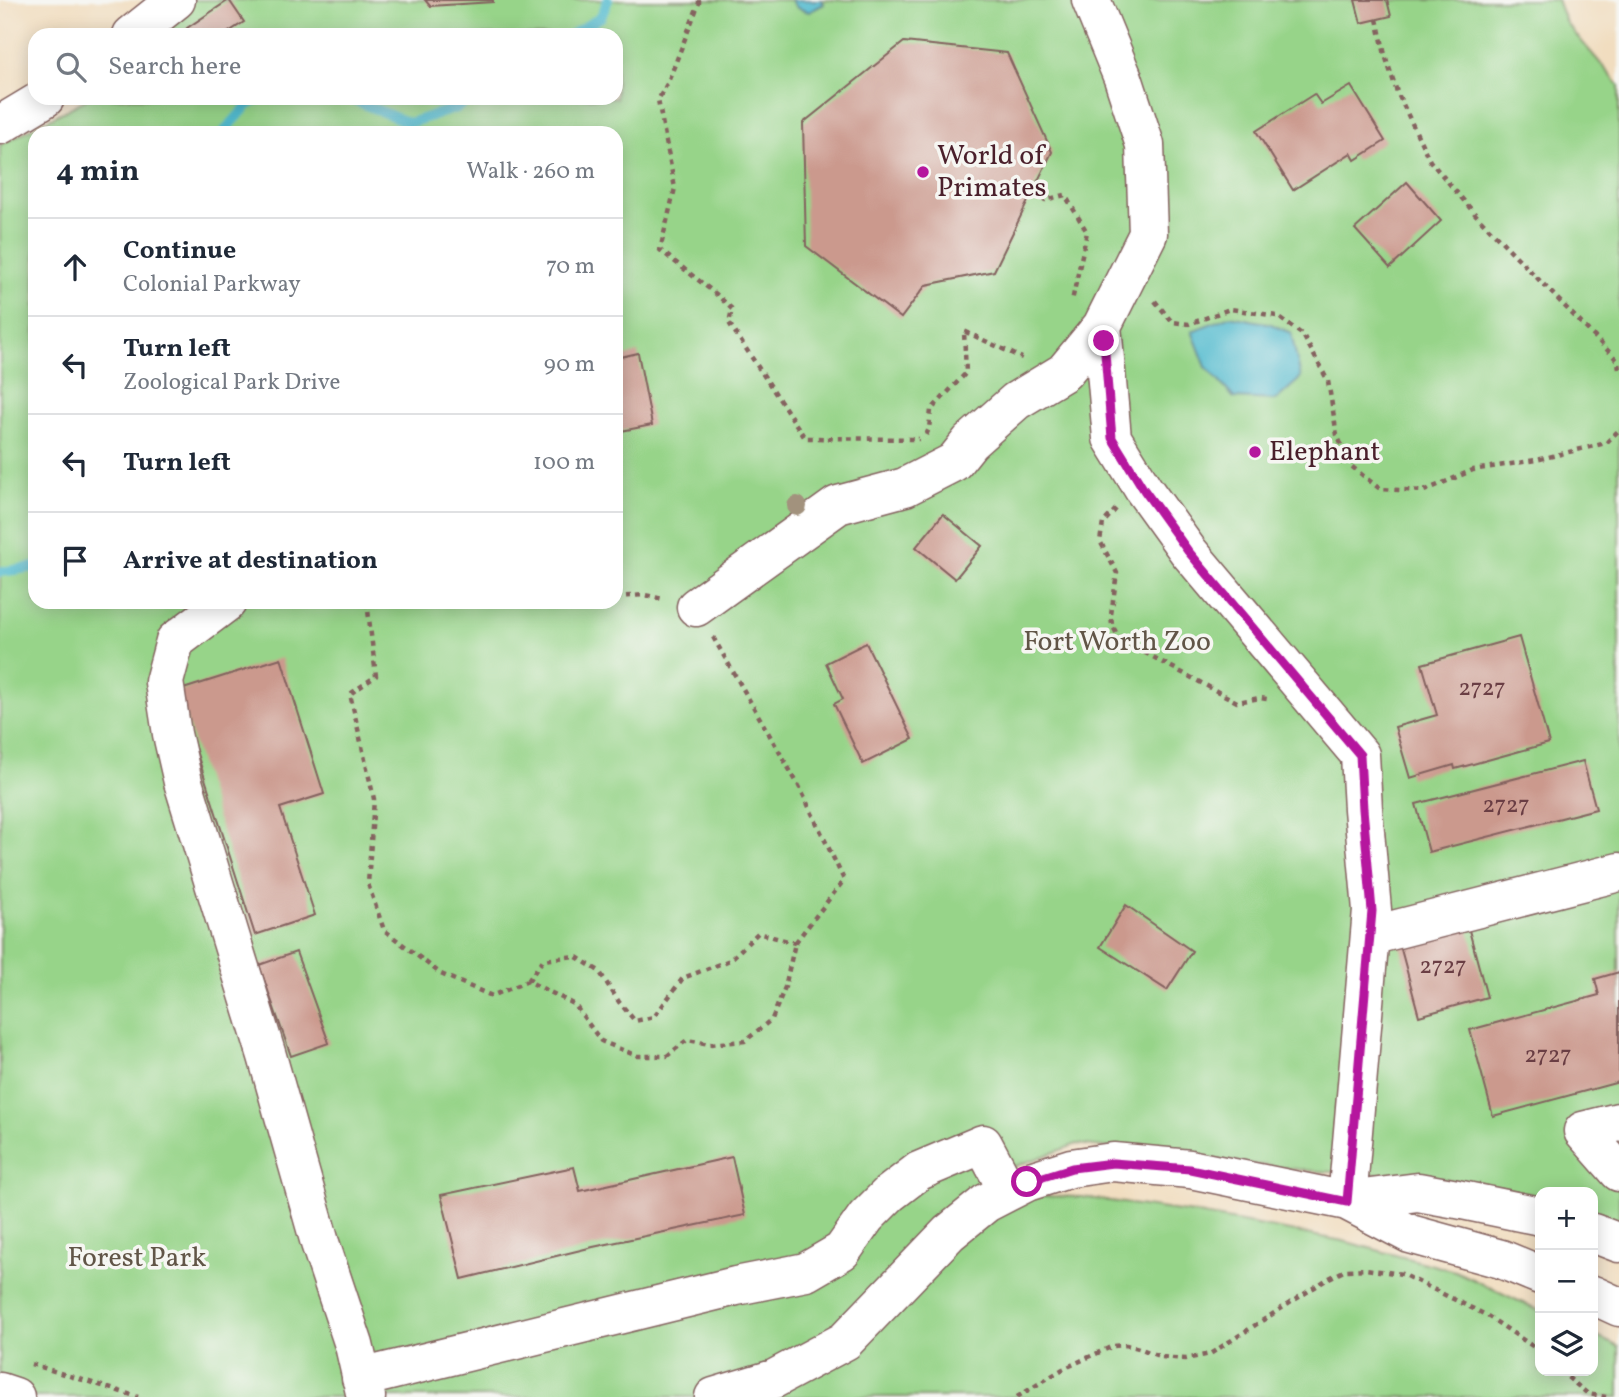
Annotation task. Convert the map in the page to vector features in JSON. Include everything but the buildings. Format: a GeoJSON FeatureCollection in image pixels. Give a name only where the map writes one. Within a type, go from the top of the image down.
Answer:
{"type":"FeatureCollection","features":[{"type":"Feature","properties":{"kind":"street"},"geometry":{"type":"LineString","coordinates":[[141,28],[176,0]]}},
{"type":"Feature","properties":{"kind":"street"},"geometry":{"type":"LineString","coordinates":[[696,607],[838,505],[905,487],[954,462],[970,442],[1016,401],[1064,372],[1102,326],[1148,234],[1145,145],[1123,78],[1091,0]]}},
{"type":"Feature","properties":{"kind":"street"},"geometry":{"type":"LineString","coordinates":[[0,125],[33,105]]}},
{"type":"Feature","properties":{"kind":"street"},"geometry":{"type":"LineString","coordinates":[[1102,326],[1112,438],[1141,485],[1188,551],[1360,755],[1372,911],[1347,1202]]}},
{"type":"Feature","properties":{"kind":"street"},"geometry":{"type":"LineString","coordinates":[[218,609],[175,641],[164,682],[172,734],[183,782],[267,1056],[320,1243],[354,1345],[364,1387],[736,1286],[806,1272],[842,1251],[866,1217],[889,1194],[919,1171],[983,1144],[1009,1191]]}},
{"type":"Feature","properties":{"kind":"street"},"geometry":{"type":"LineString","coordinates":[[1370,936],[1619,872]]}},
{"type":"Feature","properties":{"kind":"street"},"geometry":{"type":"LineString","coordinates":[[1619,1122],[1583,1131],[1619,1172]]}},
{"type":"Feature","properties":{"kind":"street"},"geometry":{"type":"LineString","coordinates":[[714,1397],[774,1379],[845,1341],[949,1233],[986,1203],[1027,1182],[1072,1168],[1113,1163],[1190,1169],[1347,1202],[1410,1234],[1501,1259],[1535,1273]]}},
{"type":"Feature","properties":{"kind":"street"},"geometry":{"type":"LineString","coordinates":[[1347,1202],[1418,1192],[1535,1215]]}},
{"type":"Feature","properties":{"kind":"street"},"geometry":{"type":"LineString","coordinates":[[1598,1235],[1619,1243]]}},
{"type":"Feature","properties":{"kind":"street"},"geometry":{"type":"LineString","coordinates":[[1598,1298],[1619,1307]]}},
{"type":"Feature","properties":{"kind":"street"},"geometry":{"type":"LineString","coordinates":[[0,1392],[22,1380]]}},
{"type":"Feature","properties":{"kind":"path"},"geometry":{"type":"LineString","coordinates":[[699,0],[668,82],[658,100],[675,188],[660,250],[716,293],[732,309],[729,323],[805,438],[924,439],[929,429],[931,410],[966,373],[964,331],[1024,359]]}},
{"type":"Feature","properties":{"kind":"path"},"geometry":{"type":"LineString","coordinates":[[1377,19],[1397,92],[1430,161],[1476,215],[1618,361],[1619,370]]}},
{"type":"Feature","properties":{"kind":"path"},"geometry":{"type":"LineString","coordinates":[[1033,192],[1045,200],[1065,195],[1087,232],[1072,304]]}},
{"type":"Feature","properties":{"kind":"path"},"geometry":{"type":"LineString","coordinates":[[1152,297],[1172,321],[1189,324],[1230,309],[1277,316],[1303,335],[1328,381],[1337,435],[1351,466],[1380,489],[1424,491],[1473,470],[1536,460],[1606,443],[1619,430]]}},
{"type":"Feature","properties":{"kind":"path"},"geometry":{"type":"LineString","coordinates":[[1141,485],[1108,516],[1100,532],[1100,541],[1117,573],[1111,615],[1117,634],[1123,641],[1237,702],[1260,698],[1314,699]]}},
{"type":"Feature","properties":{"kind":"path"},"geometry":{"type":"LineString","coordinates":[[527,981],[574,1003],[601,1041],[637,1056],[667,1056],[687,1040],[710,1044],[745,1041],[772,1019],[785,987],[795,943],[845,880],[799,786],[696,607],[645,594],[623,596]]}},
{"type":"Feature","properties":{"kind":"path"},"geometry":{"type":"LineString","coordinates":[[368,609],[376,676],[350,694],[374,799],[368,884],[384,930],[441,974],[492,996],[527,981],[543,960],[575,956],[599,971],[635,1021],[654,1017],[683,978],[730,960],[758,933],[795,943]]}},
{"type":"Feature","properties":{"kind":"path"},"geometry":{"type":"LineString","coordinates":[[1017,1397],[1063,1369],[1113,1346],[1126,1345],[1161,1357],[1186,1359],[1210,1354],[1329,1278],[1346,1270],[1365,1269],[1402,1275],[1486,1315],[1535,1348]]}},
{"type":"Feature","properties":{"kind":"path"},"geometry":{"type":"LineString","coordinates":[[1566,1376],[1588,1394],[1606,1397]]}},
{"type":"Feature","properties":{"kind":"path"},"geometry":{"type":"LineString","coordinates":[[22,1380],[138,1397]]}},
{"type":"Feature","properties":{"kind":"green space","name":"Fort Worth Zoo"},"geometry":{"type":"Polygon","coordinates":[[[146,0],[1557,0],[1566,23],[1619,85],[1619,1225],[1598,1215],[1598,1187],[1535,1187],[1535,1195],[1433,1177],[1313,1171],[1077,1144],[1013,1167],[970,1194],[1082,1197],[1193,1213],[1343,1241],[1455,1271],[1535,1309],[1535,1376],[1598,1376],[1598,1337],[1619,1347],[1619,1397],[0,1397],[0,145],[28,130],[28,609],[623,609],[623,126],[36,126],[76,105],[623,105],[623,28],[135,28],[146,0]]]}},
{"type":"Feature","properties":{"kind":"water"},"geometry":{"type":"Polygon","coordinates":[[[791,0],[822,0],[824,4],[809,12],[797,8],[791,0]]]}},
{"type":"Feature","properties":{"kind":"water"},"geometry":{"type":"Polygon","coordinates":[[[1230,316],[1271,324],[1291,333],[1301,378],[1276,400],[1234,398],[1206,367],[1192,331],[1230,316]]]}},
{"type":"Feature","properties":{"kind":"waterway"},"geometry":{"type":"LineString","coordinates":[[583,28],[601,17],[608,0]]}},
{"type":"Feature","properties":{"kind":"waterway"},"geometry":{"type":"LineString","coordinates":[[229,126],[249,105]]}},
{"type":"Feature","properties":{"kind":"waterway"},"geometry":{"type":"LineString","coordinates":[[366,105],[409,123],[461,105]]}},
{"type":"Feature","properties":{"kind":"waterway"},"geometry":{"type":"LineString","coordinates":[[0,572],[28,568]]}},
{"type":"Feature","properties":{"kind":"place","name":"World of Primates"},"geometry":{"type":"Point","coordinates":[923,172]}},
{"type":"Feature","properties":{"kind":"place","name":"Elephant"},"geometry":{"type":"Point","coordinates":[1255,452]}},
{"type":"Feature","properties":{"kind":"route"},"geometry":{"type":"LineString","coordinates":[[1027,1182],[1072,1168],[1113,1163],[1190,1169],[1347,1202],[1372,911],[1360,755],[1188,551],[1144,490],[1112,438],[1104,341]]}},
{"type":"Feature","properties":{"kind":"park label","name":"Forest Park"},"geometry":{"type":"Point","coordinates":[137,1258]}}]}
